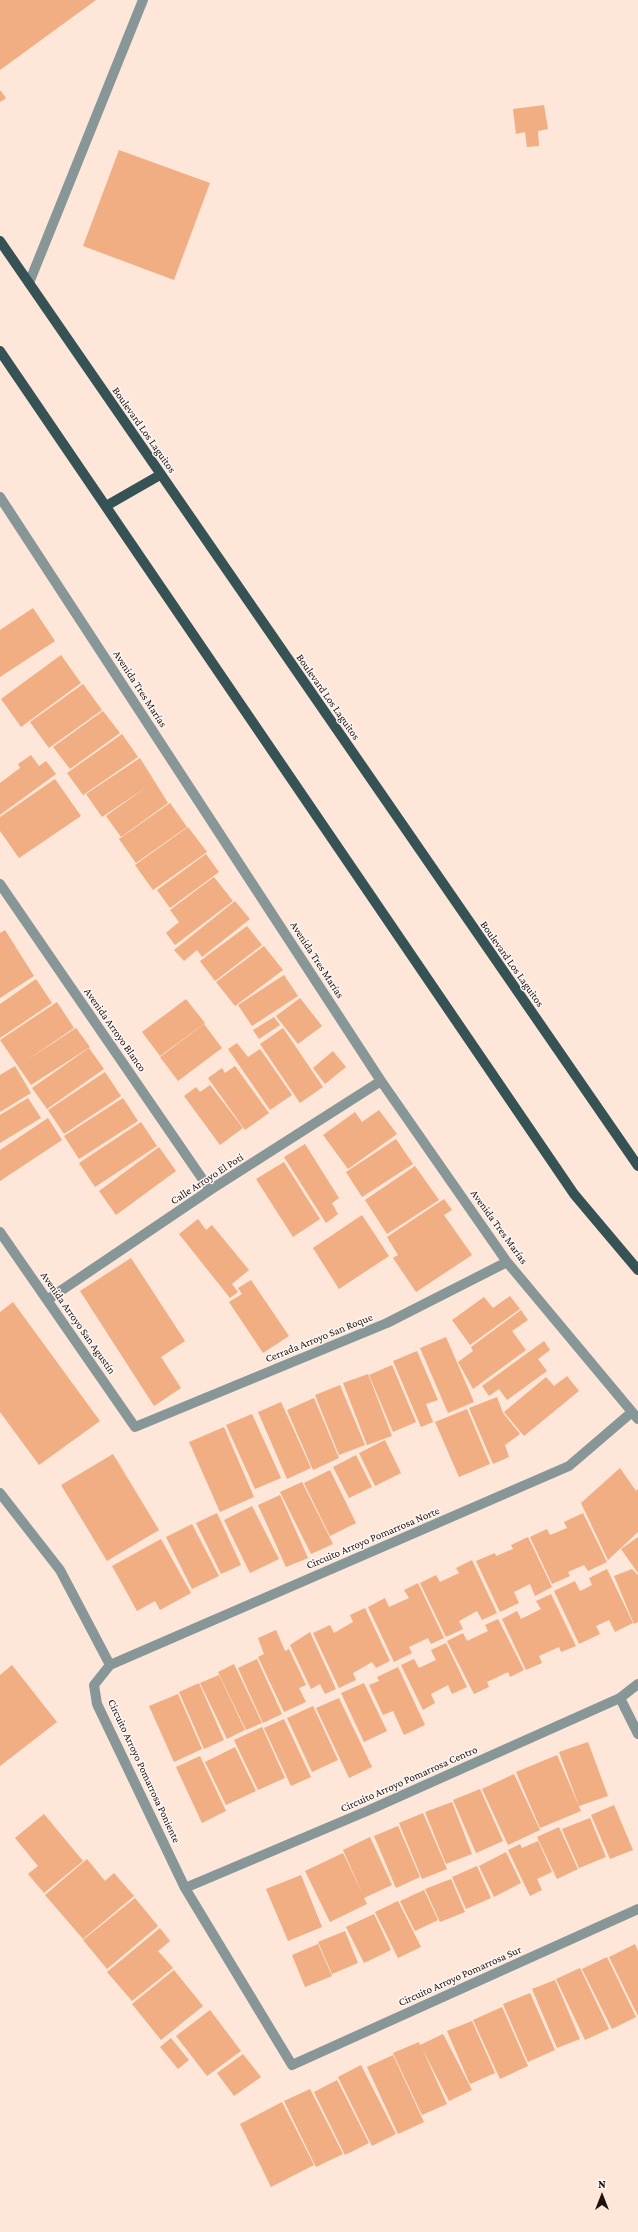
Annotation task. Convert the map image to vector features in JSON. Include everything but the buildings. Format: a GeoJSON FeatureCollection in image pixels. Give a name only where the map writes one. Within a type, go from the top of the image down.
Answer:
{"type":"FeatureCollection","features":[{"type":"Feature","properties":{"kind":"main road","name":"Boulevard Los Laguitos"},"geometry":{"type":"LineString","coordinates":[[0,241],[638,1166]]}},
{"type":"Feature","properties":{"kind":"main road"},"geometry":{"type":"LineString","coordinates":[[0,351],[574,1194],[638,1270]]}},
{"type":"Feature","properties":{"kind":"main road"},"geometry":{"type":"LineString","coordinates":[[106,506],[160,475]]}},
{"type":"Feature","properties":{"kind":"street"},"geometry":{"type":"LineString","coordinates":[[29,283],[143,0]]}},
{"type":"Feature","properties":{"kind":"street","name":"Avenida Tres Marías"},"geometry":{"type":"LineString","coordinates":[[0,497],[381,1081],[507,1262],[635,1415]]}},
{"type":"Feature","properties":{"kind":"street","name":"Avenida Arroyo Blanco"},"geometry":{"type":"LineString","coordinates":[[0,884],[210,1190]]}},
{"type":"Feature","properties":{"kind":"street","name":"Calle Arroyo El Poti"},"geometry":{"type":"LineString","coordinates":[[47,1300],[210,1190],[381,1081]]}},
{"type":"Feature","properties":{"kind":"street","name":"Avenida Arroyo San Agustín"},"geometry":{"type":"LineString","coordinates":[[0,1232],[135,1427]]}},
{"type":"Feature","properties":{"kind":"street","name":"Cerrada Arroyo San Roque"},"geometry":{"type":"LineString","coordinates":[[135,1427],[387,1323],[507,1262]]}},
{"type":"Feature","properties":{"kind":"street","name":"Circuito Arroyo Pomarrosa Norte"},"geometry":{"type":"LineString","coordinates":[[110,1665],[569,1466],[635,1415]]}},
{"type":"Feature","properties":{"kind":"street"},"geometry":{"type":"LineString","coordinates":[[0,1493],[60,1570],[110,1665]]}},
{"type":"Feature","properties":{"kind":"street","name":"Circuito Arroyo Pomarrosa Poniente"},"geometry":{"type":"LineString","coordinates":[[110,1665],[94,1685],[98,1704],[185,1888],[292,2065]]}},
{"type":"Feature","properties":{"kind":"street","name":"Circuito Arroyo Pomarrosa Centro"},"geometry":{"type":"LineString","coordinates":[[185,1888],[367,1811],[620,1698],[638,1684]]}},
{"type":"Feature","properties":{"kind":"street"},"geometry":{"type":"LineString","coordinates":[[620,1698],[638,1734]]}},
{"type":"Feature","properties":{"kind":"street","name":"Circuito Arroyo Pomarrosa Sur"},"geometry":{"type":"LineString","coordinates":[[292,2065],[638,1909]]}}]}
